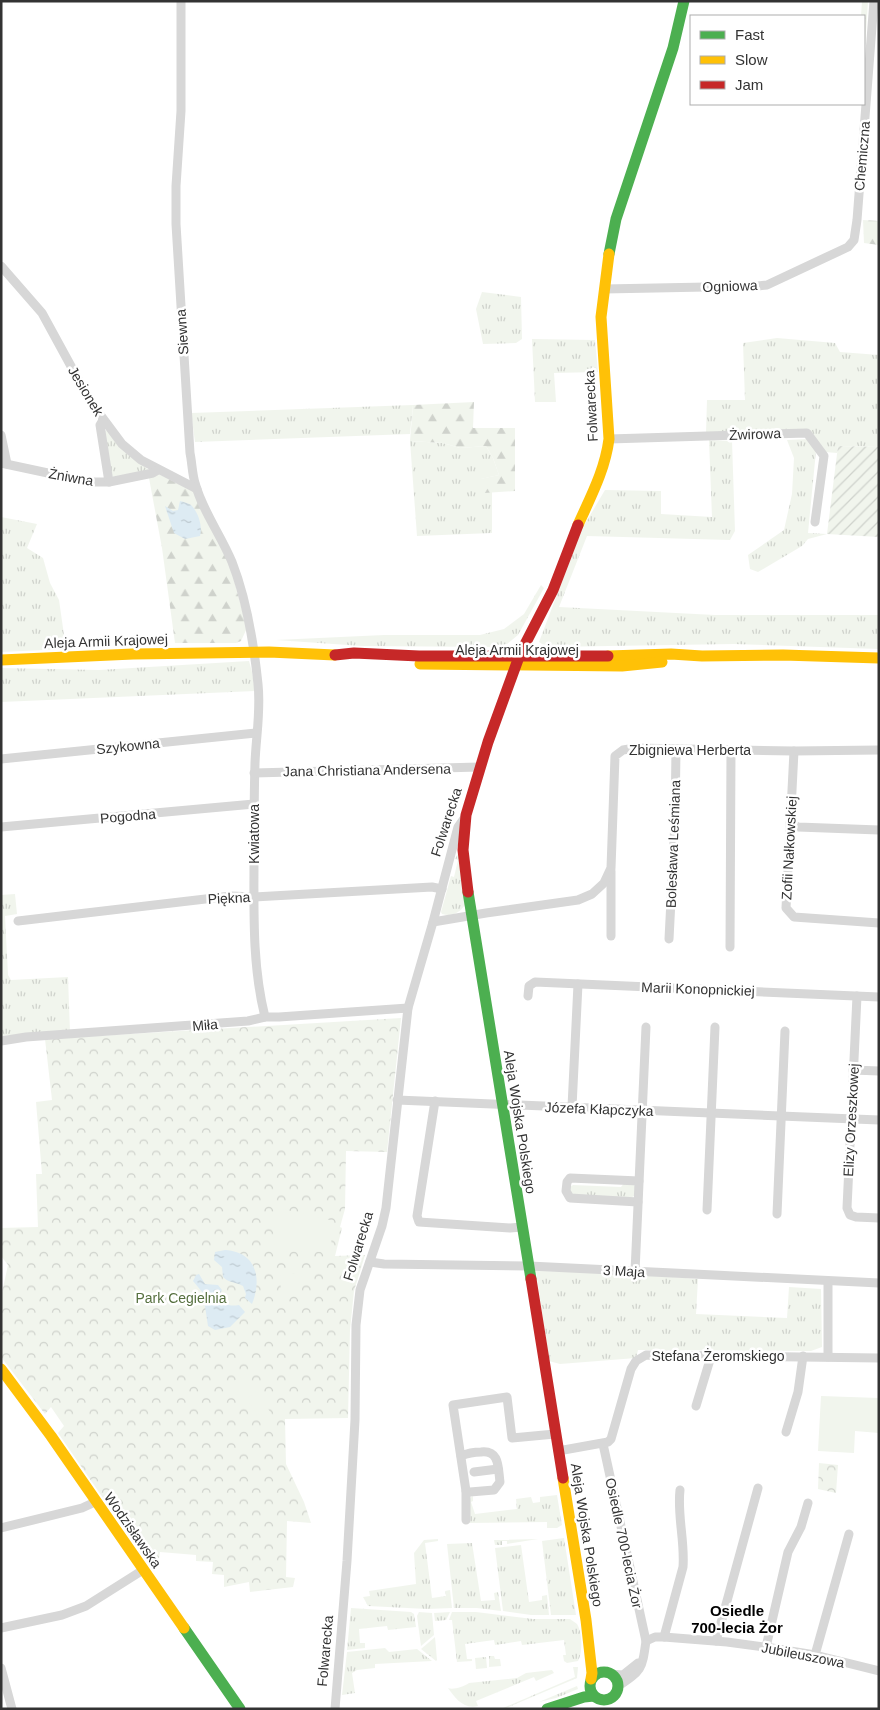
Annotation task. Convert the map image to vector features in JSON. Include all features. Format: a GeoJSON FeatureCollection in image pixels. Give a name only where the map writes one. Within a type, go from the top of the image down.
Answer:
{"type":"FeatureCollection","features":[{"type":"Feature","properties":{"kind":"street","name":"Siewna"},"geometry":{"type":"LineString","coordinates":[[181,1],[181,111],[176,186],[176,224],[190,453],[198,489],[232,562],[249,622],[254,652]]}},
{"type":"Feature","properties":{"kind":"street","name":"Folwarecka"},"geometry":{"type":"LineString","coordinates":[[335,1709],[348,1561],[355,1420],[356,1324],[360,1290],[382,1226],[386,1208],[408,1008],[434,922],[454,840],[458,827],[466,815],[479,767],[518,661],[558,577],[577,526],[601,475],[607,456],[609,438],[608,408],[602,347],[602,317],[604,288],[612,238],[616,219],[670,57],[684,1]]}},
{"type":"Feature","properties":{"kind":"street","name":"Chemiczna"},"geometry":{"type":"LineString","coordinates":[[857,220],[874,1]]}},
{"type":"Feature","properties":{"kind":"street","name":"Ogniowa"},"geometry":{"type":"LineString","coordinates":[[604,288],[749,287],[767,284],[848,247],[854,240],[857,220]]}},
{"type":"Feature","properties":{"kind":"street","name":"Jesionek"},"geometry":{"type":"LineString","coordinates":[[1,266],[42,313],[90,401],[103,420],[128,449],[141,460],[158,470],[198,489]]}},
{"type":"Feature","properties":{"kind":"street","name":"Żniwna"},"geometry":{"type":"LineString","coordinates":[[4,464],[90,482],[109,482],[100,425],[103,420]]}},
{"type":"Feature","properties":{"kind":"street","name":"Żwirowa"},"geometry":{"type":"LineString","coordinates":[[609,438],[807,433],[824,456],[815,522]]}},
{"type":"Feature","properties":{"kind":"street"},"geometry":{"type":"LineString","coordinates":[[1,435],[4,464]]}},
{"type":"Feature","properties":{"kind":"street"},"geometry":{"type":"LineString","coordinates":[[109,482],[153,473],[158,470]]}},
{"type":"Feature","properties":{"kind":"street","name":"Aleja Armii Krajowej"},"geometry":{"type":"LineString","coordinates":[[1,660],[133,654],[254,652],[332,655],[354,660],[387,663],[518,661],[671,654],[879,658]]}},
{"type":"Feature","properties":{"kind":"street","name":"Kwiatowa"},"geometry":{"type":"LineString","coordinates":[[254,652],[260,706],[256,733],[254,773],[254,897],[256,960],[264,1017]]}},
{"type":"Feature","properties":{"kind":"street","name":"Szykowna"},"geometry":{"type":"LineString","coordinates":[[1,759],[256,733]]}},
{"type":"Feature","properties":{"kind":"street","name":"Zbigniewa Herberta"},"geometry":{"type":"LineString","coordinates":[[611,936],[611,868],[615,756],[623,750],[635,748],[794,751],[879,750]]}},
{"type":"Feature","properties":{"kind":"street","name":"Bolesława Leśmiana"},"geometry":{"type":"LineString","coordinates":[[669,939],[675,822],[676,749]]}},
{"type":"Feature","properties":{"kind":"street"},"geometry":{"type":"LineString","coordinates":[[730,947],[731,750]]}},
{"type":"Feature","properties":{"kind":"street","name":"Zofii Nałkowskiej"},"geometry":{"type":"LineString","coordinates":[[794,751],[786,908],[794,917],[879,924]]}},
{"type":"Feature","properties":{"kind":"street","name":"Jana Christiana Andersena"},"geometry":{"type":"LineString","coordinates":[[254,773],[479,767]]}},
{"type":"Feature","properties":{"kind":"street","name":"Pogodna"},"geometry":{"type":"LineString","coordinates":[[1,828],[254,804]]}},
{"type":"Feature","properties":{"kind":"street","name":"Aleja Wojska Polskiego"},"geometry":{"type":"LineString","coordinates":[[466,815],[463,850],[464,868],[589,1641],[591,1682]]}},
{"type":"Feature","properties":{"kind":"street"},"geometry":{"type":"LineString","coordinates":[[790,823],[798,827],[879,830]]}},
{"type":"Feature","properties":{"kind":"street"},"geometry":{"type":"LineString","coordinates":[[454,840],[458,841],[463,850]]}},
{"type":"Feature","properties":{"kind":"street"},"geometry":{"type":"LineString","coordinates":[[434,922],[578,900],[592,894],[604,883],[611,868]]}},
{"type":"Feature","properties":{"kind":"street","name":"Piękna"},"geometry":{"type":"LineString","coordinates":[[18,921],[232,896],[254,897],[432,887],[442,889]]}},
{"type":"Feature","properties":{"kind":"street","name":"Marii Konopnickiej"},"geometry":{"type":"LineString","coordinates":[[528,996],[529,986],[535,982],[879,997]]}},
{"type":"Feature","properties":{"kind":"street"},"geometry":{"type":"LineString","coordinates":[[572,1107],[578,984]]}},
{"type":"Feature","properties":{"kind":"street","name":"Elizy Orzeszkowej"},"geometry":{"type":"LineString","coordinates":[[857,996],[847,1208],[850,1215],[856,1217],[879,1218]]}},
{"type":"Feature","properties":{"kind":"street","name":"Miła"},"geometry":{"type":"LineString","coordinates":[[1,1041],[26,1037],[248,1022],[264,1017],[279,1018],[408,1008]]}},
{"type":"Feature","properties":{"kind":"street"},"geometry":{"type":"LineString","coordinates":[[635,1272],[646,1027]]}},
{"type":"Feature","properties":{"kind":"street"},"geometry":{"type":"LineString","coordinates":[[707,1210],[715,1027]]}},
{"type":"Feature","properties":{"kind":"street"},"geometry":{"type":"LineString","coordinates":[[777,1214],[785,1030]]}},
{"type":"Feature","properties":{"kind":"street"},"geometry":{"type":"LineString","coordinates":[[853,1070],[879,1071]]}},
{"type":"Feature","properties":{"kind":"street","name":"Józefa Kłapczyka"},"geometry":{"type":"LineString","coordinates":[[397,1100],[879,1120]]}},
{"type":"Feature","properties":{"kind":"street"},"geometry":{"type":"LineString","coordinates":[[434,1101],[417,1216],[419,1222],[423,1224],[500,1228],[522,1227]]}},
{"type":"Feature","properties":{"kind":"street"},"geometry":{"type":"LineString","coordinates":[[638,1202],[570,1198],[566,1192],[567,1182],[570,1178],[639,1181]]}},
{"type":"Feature","properties":{"kind":"street","name":"3 Maja"},"geometry":{"type":"LineString","coordinates":[[370,1262],[384,1264],[529,1266],[879,1283]]}},
{"type":"Feature","properties":{"kind":"street"},"geometry":{"type":"LineString","coordinates":[[828,1282],[828,1356]]}},
{"type":"Feature","properties":{"kind":"street","name":"Stefana Żeromskiego"},"geometry":{"type":"LineString","coordinates":[[604,1444],[611,1439],[631,1369],[636,1361],[646,1355],[879,1358]]}},
{"type":"Feature","properties":{"kind":"street"},"geometry":{"type":"LineString","coordinates":[[696,1406],[710,1355]]}},
{"type":"Feature","properties":{"kind":"street"},"geometry":{"type":"LineString","coordinates":[[786,1432],[798,1392],[802,1356]]}},
{"type":"Feature","properties":{"kind":"street","name":"Wodzisławska"},"geometry":{"type":"LineString","coordinates":[[1,1369],[51,1436],[240,1709]]}},
{"type":"Feature","properties":{"kind":"street"},"geometry":{"type":"LineString","coordinates":[[466,1520],[466,1490],[453,1405],[507,1397],[512,1438],[555,1434]]}},
{"type":"Feature","properties":{"kind":"street"},"geometry":{"type":"LineString","coordinates":[[558,1451],[604,1444]]}},
{"type":"Feature","properties":{"kind":"street","name":"Osiedle 700-lecia Żor"},"geometry":{"type":"LineString","coordinates":[[604,1444],[646,1645]]}},
{"type":"Feature","properties":{"kind":"street"},"geometry":{"type":"LineString","coordinates":[[461,1456],[469,1453],[489,1451],[496,1458],[500,1482],[494,1490],[470,1492],[466,1490]]}},
{"type":"Feature","properties":{"kind":"street"},"geometry":{"type":"LineString","coordinates":[[474,1472],[498,1469]]}},
{"type":"Feature","properties":{"kind":"street"},"geometry":{"type":"LineString","coordinates":[[716,1641],[758,1488]]}},
{"type":"Feature","properties":{"kind":"street"},"geometry":{"type":"LineString","coordinates":[[664,1637],[683,1567],[680,1490]]}},
{"type":"Feature","properties":{"kind":"street"},"geometry":{"type":"LineString","coordinates":[[1,1528],[85,1508],[95,1502]]}},
{"type":"Feature","properties":{"kind":"street"},"geometry":{"type":"LineString","coordinates":[[766,1647],[788,1552],[801,1527],[808,1502]]}},
{"type":"Feature","properties":{"kind":"street"},"geometry":{"type":"LineString","coordinates":[[815,1656],[849,1534]]}},
{"type":"Feature","properties":{"kind":"street"},"geometry":{"type":"LineString","coordinates":[[1,1628],[62,1614],[86,1606],[143,1570]]}},
{"type":"Feature","properties":{"kind":"street","name":"Jubileuszowa"},"geometry":{"type":"LineString","coordinates":[[646,1645],[655,1637],[716,1641],[766,1647],[815,1656],[879,1671]]}},
{"type":"Feature","properties":{"kind":"street","name":"Aleja Wojska Polskiego"},"geometry":{"type":"LineString","coordinates":[[589,1641],[607,1673]]}},
{"type":"Feature","properties":{"kind":"street"},"geometry":{"type":"LineString","coordinates":[[562,1703],[591,1682],[597,1674],[623,1675],[639,1662],[646,1645]]}},
{"type":"Feature","properties":{"kind":"street"},"geometry":{"type":"LineString","coordinates":[[547,1709],[584,1697],[595,1697],[604,1700],[638,1671],[643,1662],[646,1645]]}},
{"type":"Feature","properties":{"kind":"street"},"geometry":{"type":"LineString","coordinates":[[1,1668],[5,1696],[12,1709]]}},
{"type":"Feature","properties":{"kind":"street"},"geometry":{"type":"LineString","coordinates":[[607,1673],[616,1679],[615,1709]]}},
{"type":"Feature","properties":{"kind":"street"},"geometry":{"type":"LineString","coordinates":[[591,1682],[590,1688],[605,1709]]}},
{"type":"Feature","properties":{"kind":"green space"},"geometry":{"type":"Polygon","coordinates":[[[862,1],[868,1],[865,47],[865,15],[861,15],[862,1]]]}},
{"type":"Feature","properties":{"kind":"green space"},"geometry":{"type":"Polygon","coordinates":[[[863,220],[879,221],[879,245],[864,243],[863,220]]]}},
{"type":"Feature","properties":{"kind":"green space"},"geometry":{"type":"Polygon","coordinates":[[[482,292],[521,297],[522,339],[516,343],[483,344],[476,309],[482,292]]]}},
{"type":"Feature","properties":{"kind":"green space"},"geometry":{"type":"Polygon","coordinates":[[[777,338],[835,343],[840,352],[879,355],[879,447],[838,446],[837,453],[825,452],[809,429],[706,433],[707,400],[745,400],[743,343],[777,338]]]}},
{"type":"Feature","properties":{"kind":"green space"},"geometry":{"type":"Polygon","coordinates":[[[532,339],[595,340],[598,372],[554,373],[556,402],[535,402],[532,339]]]}},
{"type":"Feature","properties":{"kind":"green space"},"geometry":{"type":"Polygon","coordinates":[[[474,402],[473,428],[515,428],[515,491],[484,493],[480,479],[499,475],[486,446],[460,448],[443,443],[410,441],[413,405],[474,402]]]}},
{"type":"Feature","properties":{"kind":"green space"},"geometry":{"type":"Polygon","coordinates":[[[413,405],[410,434],[195,442],[191,413],[413,405]]]}},
{"type":"Feature","properties":{"kind":"green space"},"geometry":{"type":"Polygon","coordinates":[[[104,430],[108,431],[128,454],[149,470],[113,477],[110,472],[104,430]]]}},
{"type":"Feature","properties":{"kind":"green space"},"geometry":{"type":"Polygon","coordinates":[[[808,439],[816,451],[808,533],[827,534],[808,539],[802,546],[758,572],[750,569],[748,555],[784,530],[792,494],[794,458],[787,440],[808,439]]]}},
{"type":"Feature","properties":{"kind":"green space"},"geometry":{"type":"Polygon","coordinates":[[[709,440],[732,441],[735,531],[730,540],[587,536],[559,607],[715,615],[879,615],[879,649],[734,644],[547,647],[539,642],[582,529],[605,490],[661,491],[661,514],[712,517],[709,440]]]}},
{"type":"Feature","properties":{"kind":"green space"},"geometry":{"type":"Polygon","coordinates":[[[410,441],[443,443],[460,448],[486,446],[499,475],[481,479],[492,492],[492,533],[417,536],[410,441]]]}},
{"type":"Feature","properties":{"kind":"green space"},"geometry":{"type":"Polygon","coordinates":[[[838,446],[879,447],[879,537],[827,534],[838,446]]]}},
{"type":"Feature","properties":{"kind":"green space"},"geometry":{"type":"Polygon","coordinates":[[[159,474],[195,492],[230,565],[247,628],[241,641],[236,643],[175,643],[162,548],[149,478],[159,474]]]}},
{"type":"Feature","properties":{"kind":"green space"},"geometry":{"type":"Polygon","coordinates":[[[1,517],[37,524],[27,548],[43,558],[50,583],[59,600],[66,649],[1,652],[1,517]]]}},
{"type":"Feature","properties":{"kind":"green space"},"geometry":{"type":"Polygon","coordinates":[[[541,585],[544,588],[518,635],[507,644],[497,647],[362,646],[276,640],[384,635],[480,635],[504,629],[524,614],[541,585]]]}},
{"type":"Feature","properties":{"kind":"green space"},"geometry":{"type":"Polygon","coordinates":[[[249,661],[255,691],[1,702],[1,668],[99,670],[249,661]]]}},
{"type":"Feature","properties":{"kind":"green space"},"geometry":{"type":"Polygon","coordinates":[[[459,852],[465,905],[455,914],[442,914],[451,876],[454,877],[458,860],[455,859],[459,852]]]}},
{"type":"Feature","properties":{"kind":"green space"},"geometry":{"type":"Polygon","coordinates":[[[15,894],[17,914],[5,916],[8,975],[11,980],[68,977],[70,1032],[1,1036],[1,895],[15,894]]]}},
{"type":"Feature","properties":{"kind":"green space","name":"Park Cegielnia"},"geometry":{"type":"Polygon","coordinates":[[[401,1018],[387,1152],[346,1151],[345,1209],[335,1256],[365,1255],[354,1291],[350,1330],[348,1418],[285,1419],[286,1464],[304,1502],[311,1523],[287,1521],[286,1577],[295,1578],[293,1587],[250,1592],[249,1582],[224,1587],[224,1575],[212,1574],[213,1562],[196,1561],[196,1555],[160,1552],[159,1558],[151,1561],[146,1560],[58,1433],[64,1426],[51,1407],[45,1414],[1,1357],[1,1297],[8,1265],[1,1256],[1,1228],[38,1227],[36,1174],[42,1174],[36,1102],[52,1100],[45,1039],[401,1018]]]}},
{"type":"Feature","properties":{"kind":"green space"},"geometry":{"type":"Polygon","coordinates":[[[625,1182],[636,1187],[635,1195],[631,1198],[572,1196],[569,1188],[573,1185],[621,1187],[625,1182]]]}},
{"type":"Feature","properties":{"kind":"green space"},"geometry":{"type":"Polygon","coordinates":[[[274,1207],[330,1220],[332,1252],[275,1251],[274,1207]]]}},
{"type":"Feature","properties":{"kind":"green space"},"geometry":{"type":"Polygon","coordinates":[[[536,1271],[608,1272],[698,1279],[696,1314],[787,1318],[789,1287],[821,1289],[822,1347],[811,1351],[638,1350],[636,1358],[560,1364],[549,1361],[536,1271]]]}},
{"type":"Feature","properties":{"kind":"green space"},"geometry":{"type":"Polygon","coordinates":[[[280,1274],[301,1274],[302,1293],[281,1293],[280,1274]]]}},
{"type":"Feature","properties":{"kind":"green space"},"geometry":{"type":"Polygon","coordinates":[[[246,1374],[257,1391],[242,1400],[232,1382],[246,1374]]]}},
{"type":"Feature","properties":{"kind":"green space"},"geometry":{"type":"Polygon","coordinates":[[[259,1391],[266,1403],[254,1411],[247,1398],[259,1391]]]}},
{"type":"Feature","properties":{"kind":"green space"},"geometry":{"type":"Polygon","coordinates":[[[821,1396],[879,1398],[879,1433],[855,1431],[854,1453],[818,1451],[821,1396]]]}},
{"type":"Feature","properties":{"kind":"green space"},"geometry":{"type":"Polygon","coordinates":[[[266,1405],[273,1417],[262,1424],[255,1412],[266,1405]]]}},
{"type":"Feature","properties":{"kind":"green space"},"geometry":{"type":"Polygon","coordinates":[[[819,1463],[838,1465],[836,1493],[818,1489],[819,1463]]]}},
{"type":"Feature","properties":{"kind":"green space"},"geometry":{"type":"Polygon","coordinates":[[[557,1495],[562,1525],[557,1528],[547,1528],[547,1522],[468,1523],[467,1504],[473,1496],[473,1501],[471,1502],[475,1514],[517,1509],[516,1499],[531,1497],[533,1503],[540,1502],[540,1497],[557,1495]]]}},
{"type":"Feature","properties":{"kind":"green space"},"geometry":{"type":"Polygon","coordinates":[[[564,1538],[576,1615],[551,1615],[542,1541],[564,1538]]]}},
{"type":"Feature","properties":{"kind":"green space"},"geometry":{"type":"Polygon","coordinates":[[[438,1539],[438,1541],[425,1543],[432,1598],[446,1596],[445,1591],[450,1590],[452,1608],[427,1609],[368,1606],[363,1597],[370,1596],[369,1591],[416,1584],[414,1553],[424,1540],[438,1539]]]}},
{"type":"Feature","properties":{"kind":"green space"},"geometry":{"type":"Polygon","coordinates":[[[538,1539],[507,1544],[507,1541],[502,1541],[502,1545],[495,1545],[494,1540],[538,1539]]]}},
{"type":"Feature","properties":{"kind":"green space"},"geometry":{"type":"Polygon","coordinates":[[[472,1543],[481,1601],[495,1600],[494,1593],[498,1592],[501,1611],[454,1608],[447,1544],[472,1543]]]}},
{"type":"Feature","properties":{"kind":"green space"},"geometry":{"type":"Polygon","coordinates":[[[521,1545],[529,1602],[542,1600],[542,1596],[547,1595],[549,1615],[531,1615],[503,1611],[495,1548],[521,1545]]]}},
{"type":"Feature","properties":{"kind":"green space"},"geometry":{"type":"Polygon","coordinates":[[[351,1608],[411,1612],[414,1614],[416,1627],[388,1630],[387,1626],[359,1629],[360,1643],[365,1643],[365,1648],[347,1650],[351,1608]]]}},
{"type":"Feature","properties":{"kind":"green space"},"geometry":{"type":"Polygon","coordinates":[[[419,1612],[432,1613],[434,1635],[421,1646],[417,1616],[419,1612]]]}},
{"type":"Feature","properties":{"kind":"green space"},"geometry":{"type":"Polygon","coordinates":[[[450,1612],[446,1620],[435,1621],[434,1613],[450,1612]]]}},
{"type":"Feature","properties":{"kind":"green space"},"geometry":{"type":"Polygon","coordinates":[[[452,1612],[476,1612],[533,1619],[570,1619],[579,1627],[581,1637],[580,1657],[578,1661],[567,1663],[564,1661],[563,1655],[566,1655],[564,1640],[522,1645],[521,1641],[495,1645],[494,1640],[465,1644],[467,1659],[472,1659],[472,1661],[457,1662],[452,1620],[449,1620],[452,1612]]]}},
{"type":"Feature","properties":{"kind":"green space"},"geometry":{"type":"Polygon","coordinates":[[[435,1637],[437,1660],[436,1661],[421,1649],[435,1637]]]}},
{"type":"Feature","properties":{"kind":"green space"},"geometry":{"type":"Polygon","coordinates":[[[385,1648],[389,1652],[417,1649],[432,1661],[375,1664],[375,1668],[357,1670],[352,1673],[355,1693],[342,1695],[347,1652],[385,1648]]]}},
{"type":"Feature","properties":{"kind":"green space"},"geometry":{"type":"Polygon","coordinates":[[[489,1656],[500,1659],[501,1666],[489,1667],[489,1656]]]}},
{"type":"Feature","properties":{"kind":"green space"},"geometry":{"type":"Polygon","coordinates":[[[486,1657],[487,1668],[476,1669],[475,1658],[486,1657]]]}},
{"type":"Feature","properties":{"kind":"green space"},"geometry":{"type":"Polygon","coordinates":[[[573,1667],[578,1667],[577,1678],[501,1709],[575,1677],[573,1667]]]}},
{"type":"Feature","properties":{"kind":"green space"},"geometry":{"type":"Polygon","coordinates":[[[552,1670],[554,1673],[536,1681],[534,1677],[476,1701],[478,1706],[473,1707],[464,1705],[448,1688],[458,1688],[469,1683],[517,1678],[526,1673],[552,1670]]]}},
{"type":"Feature","properties":{"kind":"green space"},"geometry":{"type":"Polygon","coordinates":[[[577,1686],[578,1689],[556,1698],[539,1702],[577,1686]]]}},
{"type":"Feature","properties":{"kind":"water"},"geometry":{"type":"Polygon","coordinates":[[[180,501],[191,505],[196,511],[200,524],[200,536],[185,539],[174,533],[165,506],[173,511],[178,510],[180,501]]]}},
{"type":"Feature","properties":{"kind":"water"},"geometry":{"type":"Polygon","coordinates":[[[225,1250],[244,1256],[254,1268],[256,1285],[252,1304],[245,1298],[246,1294],[243,1286],[223,1277],[222,1267],[214,1260],[215,1252],[225,1250]]]}},
{"type":"Feature","properties":{"kind":"water"},"geometry":{"type":"Polygon","coordinates":[[[199,1274],[205,1284],[218,1285],[222,1290],[220,1294],[225,1302],[232,1306],[239,1305],[245,1312],[230,1327],[215,1330],[208,1326],[203,1293],[193,1281],[196,1275],[199,1274]]]}},
{"type":"Feature","properties":{"kind":"traffic: fast"},"geometry":{"type":"LineString","coordinates":[[609,254],[616,219],[673,48],[684,1]]}},
{"type":"Feature","properties":{"kind":"traffic: fast"},"geometry":{"type":"LineString","coordinates":[[468,892],[531,1279]]}},
{"type":"Feature","properties":{"kind":"traffic: fast"},"geometry":{"type":"LineString","coordinates":[[184,1628],[240,1709]]}},
{"type":"Feature","properties":{"kind":"traffic: fast"},"geometry":{"type":"LineString","coordinates":[[604,1672],[614,1676],[618,1686],[614,1696],[604,1700],[594,1696],[590,1686],[594,1676],[604,1672]]}},
{"type":"Feature","properties":{"kind":"traffic: fast"},"geometry":{"type":"LineString","coordinates":[[547,1709],[584,1697],[594,1696]]}},
{"type":"Feature","properties":{"kind":"traffic: slow"},"geometry":{"type":"LineString","coordinates":[[578,525],[601,472],[609,439],[601,317],[609,254]]}},
{"type":"Feature","properties":{"kind":"traffic: slow"},"geometry":{"type":"LineString","coordinates":[[1,660],[133,654],[269,652],[335,655]]}},
{"type":"Feature","properties":{"kind":"traffic: slow"},"geometry":{"type":"LineString","coordinates":[[608,656],[671,654],[879,658]]}},
{"type":"Feature","properties":{"kind":"traffic: slow"},"geometry":{"type":"LineString","coordinates":[[420,664],[622,666],[662,662]]}},
{"type":"Feature","properties":{"kind":"traffic: slow"},"geometry":{"type":"LineString","coordinates":[[1,1369],[51,1436],[184,1628]]}},
{"type":"Feature","properties":{"kind":"traffic: slow"},"geometry":{"type":"LineString","coordinates":[[563,1478],[586,1620],[592,1673],[591,1679]]}},
{"type":"Feature","properties":{"kind":"traffic: jam"},"geometry":{"type":"LineString","coordinates":[[468,892],[463,850],[466,815],[488,742],[520,654],[553,590],[578,525]]}},
{"type":"Feature","properties":{"kind":"traffic: jam"},"geometry":{"type":"LineString","coordinates":[[335,655],[354,653],[419,656],[608,656]]}},
{"type":"Feature","properties":{"kind":"traffic: jam"},"geometry":{"type":"LineString","coordinates":[[531,1279],[563,1478]]}},
{"type":"Feature","properties":{"kind":"district","name":"Osiedle 700-lecia Żor"},"geometry":{"type":"Point","coordinates":[737,1618]}}]}
